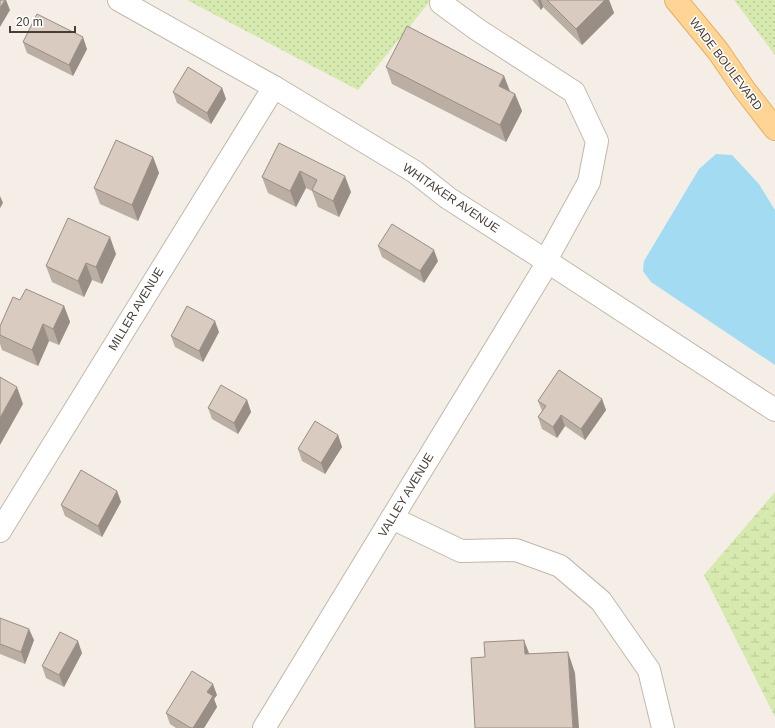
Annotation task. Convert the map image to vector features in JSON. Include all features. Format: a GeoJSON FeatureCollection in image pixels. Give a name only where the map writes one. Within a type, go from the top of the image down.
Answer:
{"type":"FeatureCollection","features":[{"type":"Feature","properties":{"kind":"main road","name":"WADE BOULEVARD"},"geometry":{"type":"LineString","coordinates":[[676,0],[718,51],[744,89],[775,129]]}},
{"type":"Feature","properties":{"kind":"street","name":"WHITAKER AVENUE"},"geometry":{"type":"LineString","coordinates":[[119,0],[274,86],[415,172],[448,198],[775,410]]}},
{"type":"Feature","properties":{"kind":"street","name":"VALLEY AVENUE"},"geometry":{"type":"LineString","coordinates":[[264,728],[547,261],[589,182],[597,141],[574,92],[478,30],[441,3]]}},
{"type":"Feature","properties":{"kind":"street","name":"MILLER AVENUE"},"geometry":{"type":"LineString","coordinates":[[0,531],[274,86]]}},
{"type":"Feature","properties":{"kind":"street"},"geometry":{"type":"LineString","coordinates":[[392,518],[461,552],[516,550],[560,566],[601,601],[649,670],[663,728]]}},
{"type":"Feature","properties":{"kind":"green space"},"geometry":{"type":"Polygon","coordinates":[[[187,0],[431,0],[358,90],[187,0]]]}},
{"type":"Feature","properties":{"kind":"green space"},"geometry":{"type":"Polygon","coordinates":[[[734,0],[775,0],[775,55],[734,0]]]}},
{"type":"Feature","properties":{"kind":"green space"},"geometry":{"type":"Polygon","coordinates":[[[775,492],[775,717],[704,575],[775,492]]]}},
{"type":"Feature","properties":{"kind":"water"},"geometry":{"type":"Polygon","coordinates":[[[716,154],[732,155],[759,184],[775,210],[775,365],[651,282],[643,271],[644,261],[699,169],[716,154]]]}},
{"type":"Feature","properties":{"kind":"building"},"geometry":{"type":"Polygon","coordinates":[[[0,0],[5,0],[0,8],[0,0]]]}},
{"type":"Feature","properties":{"kind":"building"},"geometry":{"type":"Polygon","coordinates":[[[547,0],[605,0],[576,29],[547,0]]]}},
{"type":"Feature","properties":{"kind":"building"},"geometry":{"type":"Polygon","coordinates":[[[37,14],[83,37],[69,65],[23,42],[37,14]]]}},
{"type":"Feature","properties":{"kind":"building"},"geometry":{"type":"Polygon","coordinates":[[[407,26],[504,76],[499,86],[515,94],[500,125],[386,67],[407,26]]]}},
{"type":"Feature","properties":{"kind":"building"},"geometry":{"type":"Polygon","coordinates":[[[188,67],[222,88],[207,113],[173,92],[188,67]]]}},
{"type":"Feature","properties":{"kind":"building"},"geometry":{"type":"Polygon","coordinates":[[[116,140],[153,157],[132,205],[94,188],[116,140]]]}},
{"type":"Feature","properties":{"kind":"building"},"geometry":{"type":"Polygon","coordinates":[[[279,143],[345,176],[333,201],[312,190],[317,180],[300,171],[290,191],[262,177],[279,143]]]}},
{"type":"Feature","properties":{"kind":"building"},"geometry":{"type":"Polygon","coordinates":[[[68,218],[110,237],[96,267],[86,263],[78,281],[46,266],[68,218]]]}},
{"type":"Feature","properties":{"kind":"building"},"geometry":{"type":"Polygon","coordinates":[[[392,224],[434,250],[420,271],[378,246],[392,224]]]}},
{"type":"Feature","properties":{"kind":"building"},"geometry":{"type":"Polygon","coordinates":[[[26,289],[64,306],[53,329],[43,324],[32,350],[0,335],[0,326],[13,297],[20,300],[26,289]]]}},
{"type":"Feature","properties":{"kind":"building"},"geometry":{"type":"Polygon","coordinates":[[[187,306],[215,321],[199,351],[171,336],[187,306]]]}},
{"type":"Feature","properties":{"kind":"building"},"geometry":{"type":"Polygon","coordinates":[[[559,370],[602,399],[581,429],[561,415],[553,427],[538,417],[546,406],[538,401],[559,370]]]}},
{"type":"Feature","properties":{"kind":"building"},"geometry":{"type":"Polygon","coordinates":[[[0,377],[17,387],[0,418],[0,377]]]}},
{"type":"Feature","properties":{"kind":"building"},"geometry":{"type":"Polygon","coordinates":[[[221,385],[247,400],[234,423],[208,408],[221,385]]]}},
{"type":"Feature","properties":{"kind":"building"},"geometry":{"type":"Polygon","coordinates":[[[315,421],[338,435],[321,463],[298,449],[315,421]]]}},
{"type":"Feature","properties":{"kind":"building"},"geometry":{"type":"Polygon","coordinates":[[[81,470],[117,491],[98,526],[61,505],[81,470]]]}},
{"type":"Feature","properties":{"kind":"building"},"geometry":{"type":"Polygon","coordinates":[[[0,618],[29,629],[21,652],[0,644],[0,618]]]}},
{"type":"Feature","properties":{"kind":"building"},"geometry":{"type":"Polygon","coordinates":[[[60,632],[78,641],[59,675],[42,666],[60,632]]]}},
{"type":"Feature","properties":{"kind":"building"},"geometry":{"type":"Polygon","coordinates":[[[524,640],[525,654],[568,652],[573,728],[475,728],[471,658],[485,657],[484,642],[524,640]]]}},
{"type":"Feature","properties":{"kind":"building"},"geometry":{"type":"Polygon","coordinates":[[[192,671],[213,684],[207,692],[213,696],[193,728],[191,728],[166,713],[192,671]]]}}]}
